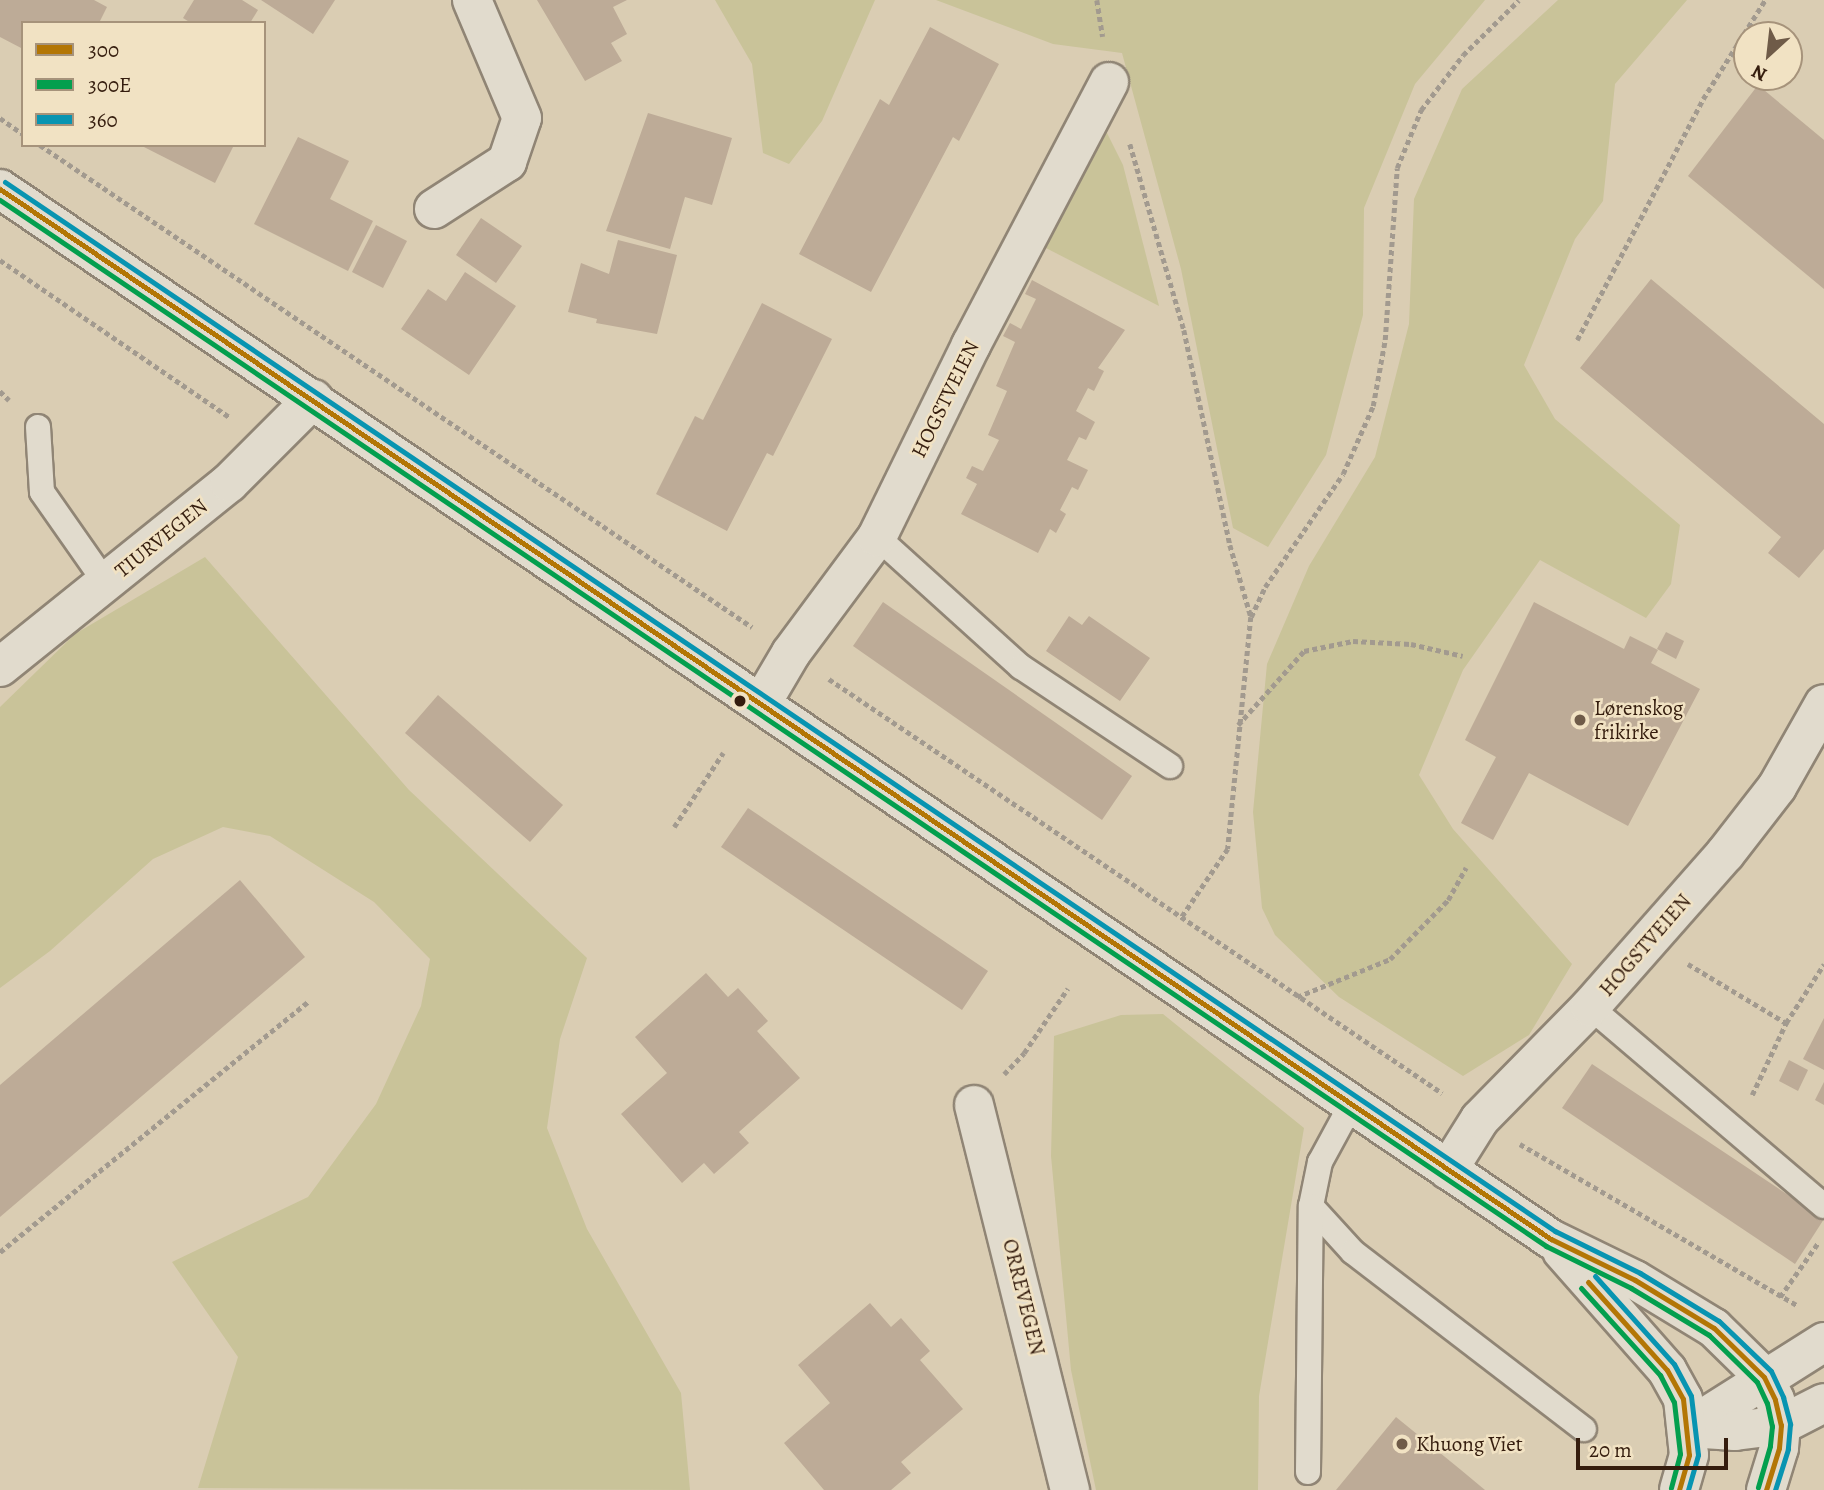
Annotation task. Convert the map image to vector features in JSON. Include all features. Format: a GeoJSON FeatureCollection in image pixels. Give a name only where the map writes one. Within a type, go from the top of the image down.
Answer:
{"type":"FeatureCollection","features":[{"type":"Feature","properties":{"kind":"street"},"geometry":{"type":"LineString","coordinates":[[434,209],[506,162],[522,118],[472,0]]}},
{"type":"Feature","properties":{"kind":"street","name":"HOGSTVEIEN"},"geometry":{"type":"LineString","coordinates":[[761,704],[791,653],[877,537],[971,345],[1109,82]]}},
{"type":"Feature","properties":{"kind":"street"},"geometry":{"type":"LineString","coordinates":[[0,189],[1551,1239],[1635,1280],[1714,1328],[1765,1377],[1781,1425],[1766,1490]]}},
{"type":"Feature","properties":{"kind":"street","name":"TIURVEGEN"},"geometry":{"type":"LineString","coordinates":[[0,667],[271,445],[313,399]]}},
{"type":"Feature","properties":{"kind":"street","name":"HOGSTVEIEN"},"geometry":{"type":"LineString","coordinates":[[1448,1170],[1480,1119],[1590,1007],[1777,787],[1824,704]]}},
{"type":"Feature","properties":{"kind":"street","name":"ORREVEGEN"},"geometry":{"type":"LineString","coordinates":[[974,1105],[1070,1490]]}},
{"type":"Feature","properties":{"kind":"street"},"geometry":{"type":"LineString","coordinates":[[1551,1239],[1667,1370],[1683,1399],[1689,1455],[1679,1490]]}},
{"type":"Feature","properties":{"kind":"street"},"geometry":{"type":"LineString","coordinates":[[1688,1428],[1765,1377],[1816,1328]]}},
{"type":"Feature","properties":{"kind":"street"},"geometry":{"type":"LineString","coordinates":[[1688,1428],[1735,1431],[1781,1425],[1824,1403]]}},
{"type":"Feature","properties":{"kind":"lane"},"geometry":{"type":"LineString","coordinates":[[38,427],[42,492],[105,582]]}},
{"type":"Feature","properties":{"kind":"lane"},"geometry":{"type":"LineString","coordinates":[[877,537],[1021,667],[1170,766]]}},
{"type":"Feature","properties":{"kind":"lane"},"geometry":{"type":"LineString","coordinates":[[1590,1007],[1824,1206]]}},
{"type":"Feature","properties":{"kind":"lane"},"geometry":{"type":"LineString","coordinates":[[1308,1472],[1311,1206],[1320,1162],[1351,1105]]}},
{"type":"Feature","properties":{"kind":"lane"},"geometry":{"type":"LineString","coordinates":[[1311,1206],[1353,1252],[1584,1429]]}},
{"type":"Feature","properties":{"kind":"path"},"geometry":{"type":"LineString","coordinates":[[1097,0],[1109,82],[1151,204],[1251,617]]}},
{"type":"Feature","properties":{"kind":"path"},"geometry":{"type":"LineString","coordinates":[[1182,917],[1228,849],[1238,726],[1251,617],[1265,587],[1343,474],[1373,406],[1385,340],[1397,168],[1421,110],[1463,55],[1519,0]]}},
{"type":"Feature","properties":{"kind":"path"},"geometry":{"type":"LineString","coordinates":[[1577,340],[1703,99],[1765,0]]}},
{"type":"Feature","properties":{"kind":"path"},"geometry":{"type":"LineString","coordinates":[[0,118],[21,133]]}},
{"type":"Feature","properties":{"kind":"path"},"geometry":{"type":"LineString","coordinates":[[43,147],[1182,917],[1297,998],[1480,1119],[1780,1297],[1816,1328]]}},
{"type":"Feature","properties":{"kind":"path"},"geometry":{"type":"LineString","coordinates":[[0,260],[271,445]]}},
{"type":"Feature","properties":{"kind":"path"},"geometry":{"type":"LineString","coordinates":[[1238,726],[1304,651],[1353,641],[1411,644],[1463,656]]}},
{"type":"Feature","properties":{"kind":"path"},"geometry":{"type":"LineString","coordinates":[[674,827],[723,753]]}},
{"type":"Feature","properties":{"kind":"path"},"geometry":{"type":"LineString","coordinates":[[1297,998],[1390,959],[1448,900],[1466,867]]}},
{"type":"Feature","properties":{"kind":"path"},"geometry":{"type":"LineString","coordinates":[[1650,937],[1709,979],[1786,1023]]}},
{"type":"Feature","properties":{"kind":"path"},"geometry":{"type":"LineString","coordinates":[[1730,1128],[1756,1087],[1786,1023],[1824,964]]}},
{"type":"Feature","properties":{"kind":"path"},"geometry":{"type":"LineString","coordinates":[[974,1105],[1024,1053],[1068,988]]}},
{"type":"Feature","properties":{"kind":"path"},"geometry":{"type":"LineString","coordinates":[[0,1252],[309,1000]]}},
{"type":"Feature","properties":{"kind":"path"},"geometry":{"type":"LineString","coordinates":[[1780,1297],[1824,1234]]}},
{"type":"Feature","properties":{"kind":"shaded area"},"geometry":{"type":"Polygon","coordinates":[[[715,0],[875,0],[822,121],[789,164],[763,153],[752,64],[715,0]]]}},
{"type":"Feature","properties":{"kind":"shaded area"},"geometry":{"type":"Polygon","coordinates":[[[936,0],[1485,0],[1415,84],[1364,208],[1363,315],[1326,455],[1268,547],[1233,528],[1181,269],[1122,53],[1053,44],[936,0]]]}},
{"type":"Feature","properties":{"kind":"shaded area"},"geometry":{"type":"Polygon","coordinates":[[[1558,0],[1687,0],[1615,84],[1603,201],[1575,239],[1524,365],[1555,419],[1680,525],[1671,584],[1646,618],[1540,560],[1463,670],[1419,775],[1453,829],[1572,964],[1529,1035],[1463,1076],[1339,997],[1275,935],[1262,908],[1253,812],[1267,664],[1309,566],[1375,457],[1409,324],[1414,199],[1462,89],[1558,0]]]}},
{"type":"Feature","properties":{"kind":"shaded area"},"geometry":{"type":"Polygon","coordinates":[[[1104,127],[1123,165],[1159,306],[1042,246],[1104,127]]]}},
{"type":"Feature","properties":{"kind":"shaded area"},"geometry":{"type":"Polygon","coordinates":[[[205,557],[409,790],[587,958],[560,1039],[547,1128],[587,1229],[681,1393],[690,1490],[198,1488],[238,1357],[172,1262],[308,1197],[376,1104],[421,1006],[430,959],[374,902],[270,836],[223,827],[153,859],[50,951],[0,988],[0,707],[75,634],[205,557]]]}},
{"type":"Feature","properties":{"kind":"shaded area"},"geometry":{"type":"Polygon","coordinates":[[[1163,1014],[1304,1128],[1259,1396],[1258,1490],[1096,1490],[1071,1370],[1051,1156],[1054,1036],[1121,1015],[1163,1014]]]}},
{"type":"Feature","properties":{"kind":"building"},"geometry":{"type":"Polygon","coordinates":[[[0,0],[94,0],[107,7],[100,21],[21,21],[21,48],[0,37],[0,0]]]}},
{"type":"Feature","properties":{"kind":"building"},"geometry":{"type":"Polygon","coordinates":[[[194,0],[242,0],[258,10],[251,21],[188,21],[183,18],[194,0]]]}},
{"type":"Feature","properties":{"kind":"building"},"geometry":{"type":"Polygon","coordinates":[[[261,0],[335,0],[313,34],[261,0]]]}},
{"type":"Feature","properties":{"kind":"building"},"geometry":{"type":"Polygon","coordinates":[[[537,0],[627,0],[613,7],[627,34],[611,43],[622,61],[585,81],[537,0]]]}},
{"type":"Feature","properties":{"kind":"building"},"geometry":{"type":"Polygon","coordinates":[[[930,27],[999,64],[959,141],[953,137],[871,292],[799,254],[880,99],[889,105],[930,27]]]}},
{"type":"Feature","properties":{"kind":"building"},"geometry":{"type":"Polygon","coordinates":[[[1753,91],[1765,91],[1824,140],[1824,289],[1688,176],[1753,91]]]}},
{"type":"Feature","properties":{"kind":"building"},"geometry":{"type":"Polygon","coordinates":[[[648,113],[732,138],[712,205],[685,197],[670,249],[606,231],[648,113]]]}},
{"type":"Feature","properties":{"kind":"building"},"geometry":{"type":"Polygon","coordinates":[[[298,137],[349,161],[330,199],[373,221],[348,271],[254,224],[298,137]]]}},
{"type":"Feature","properties":{"kind":"building"},"geometry":{"type":"Polygon","coordinates":[[[144,147],[233,147],[215,183],[144,147]]]}},
{"type":"Feature","properties":{"kind":"building"},"geometry":{"type":"Polygon","coordinates":[[[481,218],[522,246],[496,283],[456,255],[481,218]]]}},
{"type":"Feature","properties":{"kind":"building"},"geometry":{"type":"Polygon","coordinates":[[[376,225],[407,241],[383,288],[352,272],[376,225]]]}},
{"type":"Feature","properties":{"kind":"building"},"geometry":{"type":"Polygon","coordinates":[[[618,240],[677,255],[657,334],[596,323],[597,319],[568,312],[581,263],[609,274],[618,240]]]}},
{"type":"Feature","properties":{"kind":"building"},"geometry":{"type":"Polygon","coordinates":[[[465,272],[516,306],[469,375],[401,329],[428,289],[446,301],[465,272]]]}},
{"type":"Feature","properties":{"kind":"building"},"geometry":{"type":"Polygon","coordinates":[[[1651,279],[1824,424],[1824,549],[1799,578],[1768,553],[1781,537],[1580,368],[1651,279]]]}},
{"type":"Feature","properties":{"kind":"building"},"geometry":{"type":"Polygon","coordinates":[[[1032,280],[1125,330],[1098,368],[1104,371],[1094,391],[1088,388],[1076,411],[1095,422],[1086,440],[1079,437],[1067,460],[1088,470],[1078,490],[1072,487],[1060,510],[1066,514],[1056,533],[1050,529],[1038,553],[961,514],[977,484],[966,478],[972,466],[983,471],[999,440],[988,435],[1007,391],[996,386],[1015,342],[1003,336],[1010,323],[1021,329],[1036,299],[1025,294],[1032,280]]]}},
{"type":"Feature","properties":{"kind":"building"},"geometry":{"type":"Polygon","coordinates":[[[762,303],[832,339],[773,456],[767,453],[727,531],[656,494],[695,416],[703,420],[762,303]]]}},
{"type":"Feature","properties":{"kind":"building"},"geometry":{"type":"Polygon","coordinates":[[[883,602],[1132,776],[1102,820],[853,646],[883,602]]]}},
{"type":"Feature","properties":{"kind":"building","name":"Lørenskog frikirke"},"geometry":{"type":"Polygon","coordinates":[[[1534,602],[1624,649],[1630,636],[1658,650],[1651,663],[1700,689],[1628,826],[1529,773],[1493,840],[1461,823],[1496,757],[1465,740],[1534,602]]]}},
{"type":"Feature","properties":{"kind":"building"},"geometry":{"type":"Polygon","coordinates":[[[1069,616],[1082,625],[1089,616],[1150,658],[1120,701],[1046,651],[1069,616]]]}},
{"type":"Feature","properties":{"kind":"building"},"geometry":{"type":"Polygon","coordinates":[[[1666,632],[1684,641],[1676,659],[1657,649],[1666,632]]]}},
{"type":"Feature","properties":{"kind":"building"},"geometry":{"type":"Polygon","coordinates":[[[438,695],[563,805],[530,842],[405,733],[438,695]]]}},
{"type":"Feature","properties":{"kind":"building"},"geometry":{"type":"Polygon","coordinates":[[[748,808],[988,971],[962,1010],[721,847],[748,808]]]}},
{"type":"Feature","properties":{"kind":"building"},"geometry":{"type":"Polygon","coordinates":[[[240,880],[305,957],[0,1217],[0,1085],[240,880]]]}},
{"type":"Feature","properties":{"kind":"building"},"geometry":{"type":"Polygon","coordinates":[[[706,973],[728,997],[738,988],[768,1021],[757,1031],[800,1078],[739,1132],[749,1143],[714,1174],[704,1163],[682,1183],[621,1114],[667,1073],[635,1037],[706,973]]]}},
{"type":"Feature","properties":{"kind":"building"},"geometry":{"type":"Polygon","coordinates":[[[1824,1018],[1824,1070],[1803,1059],[1824,1018]]]}},
{"type":"Feature","properties":{"kind":"building"},"geometry":{"type":"Polygon","coordinates":[[[1789,1060],[1808,1070],[1798,1091],[1779,1081],[1789,1060]]]}},
{"type":"Feature","properties":{"kind":"building"},"geometry":{"type":"Polygon","coordinates":[[[1592,1064],[1824,1219],[1795,1264],[1562,1108],[1592,1064]]]}},
{"type":"Feature","properties":{"kind":"building"},"geometry":{"type":"Polygon","coordinates":[[[1824,1082],[1824,1105],[1815,1100],[1824,1082]]]}},
{"type":"Feature","properties":{"kind":"building"},"geometry":{"type":"Polygon","coordinates":[[[870,1303],[891,1327],[901,1318],[930,1351],[920,1360],[963,1409],[901,1462],[911,1473],[891,1490],[824,1490],[784,1443],[830,1403],[798,1365],[870,1303]]]}},
{"type":"Feature","properties":{"kind":"building","name":"Khuong Viet"},"geometry":{"type":"Polygon","coordinates":[[[1396,1417],[1461,1470],[1485,1490],[1336,1490],[1396,1417]]]}},
{"type":"Feature","properties":{"kind":"transit line","name":"360"},"geometry":{"type":"LineString","coordinates":[[5,182],[1555,1231],[1640,1273],[1719,1321],[1771,1371],[1783,1397],[1790,1424],[1788,1449],[1775,1490]]}},
{"type":"Feature","properties":{"kind":"transit line","name":"300"},"geometry":{"type":"LineString","coordinates":[[0,189],[1551,1239],[1635,1280],[1714,1328],[1764,1377],[1775,1400],[1781,1425],[1779,1448],[1766,1490]]}},
{"type":"Feature","properties":{"kind":"transit line","name":"300E"},"geometry":{"type":"LineString","coordinates":[[0,200],[1546,1246],[1631,1288],[1709,1335],[1757,1382],[1767,1403],[1772,1426],[1770,1446],[1758,1487]]}},
{"type":"Feature","properties":{"kind":"transit line","name":"360"},"geometry":{"type":"LineString","coordinates":[[1595,1276],[1674,1364],[1691,1396],[1698,1455],[1688,1490]]}},
{"type":"Feature","properties":{"kind":"transit line","name":"300"},"geometry":{"type":"LineString","coordinates":[[1588,1282],[1667,1370],[1683,1399],[1689,1455],[1679,1490]]}},
{"type":"Feature","properties":{"kind":"transit line","name":"300E"},"geometry":{"type":"LineString","coordinates":[[1581,1288],[1660,1375],[1674,1402],[1680,1454],[1671,1488]]}},
{"type":"Feature","properties":{"kind":"place","name":"Lørenskog frikirke"},"geometry":{"type":"Point","coordinates":[1580,720]}},
{"type":"Feature","properties":{"kind":"place","name":"Khuong Viet"},"geometry":{"type":"Point","coordinates":[1402,1444]}}]}
